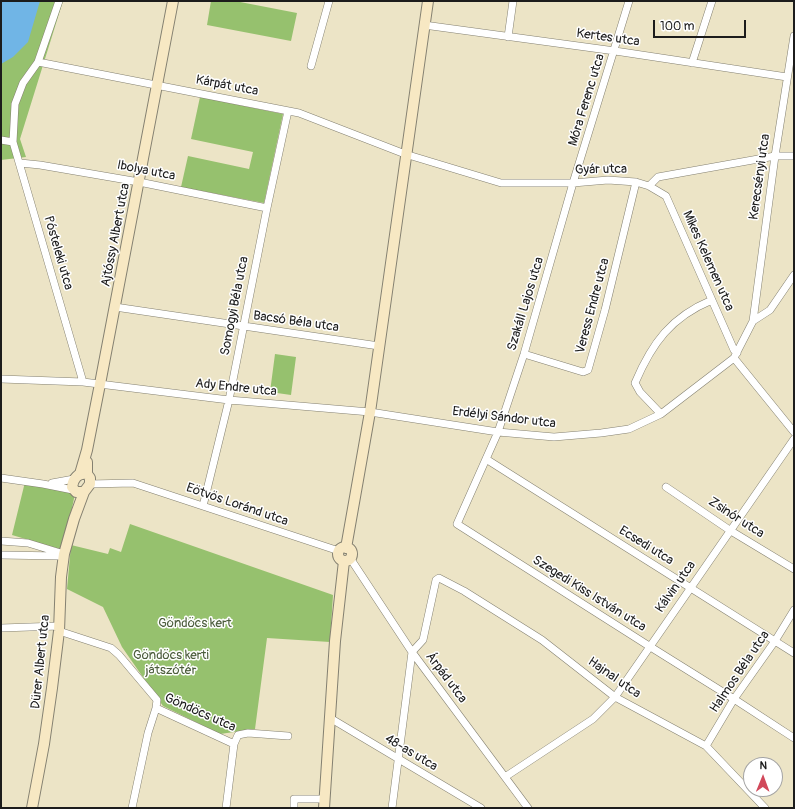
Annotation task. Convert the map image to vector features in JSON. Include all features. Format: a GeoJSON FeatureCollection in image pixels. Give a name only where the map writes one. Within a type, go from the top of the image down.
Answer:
{"type":"FeatureCollection","features":[{"type":"Feature","properties":{"kind":"street"},"geometry":{"type":"LineString","coordinates":[[1,140],[13,142],[15,104],[23,82],[38,62],[59,1]]}},
{"type":"Feature","properties":{"kind":"street","name":"Ajtóssy Albert utca"},"geometry":{"type":"LineString","coordinates":[[82,483],[87,450],[173,1]]}},
{"type":"Feature","properties":{"kind":"street"},"geometry":{"type":"LineString","coordinates":[[311,66],[329,1]]}},
{"type":"Feature","properties":{"kind":"street"},"geometry":{"type":"LineString","coordinates":[[294,808],[294,799],[325,804],[335,641],[348,562],[339,557],[342,549],[370,412],[428,1]]}},
{"type":"Feature","properties":{"kind":"street"},"geometry":{"type":"LineString","coordinates":[[508,37],[513,1]]}},
{"type":"Feature","properties":{"kind":"street","name":"Móra Ferenc utca"},"geometry":{"type":"LineString","coordinates":[[573,183],[615,51],[629,1]]}},
{"type":"Feature","properties":{"kind":"street"},"geometry":{"type":"LineString","coordinates":[[692,63],[712,1]]}},
{"type":"Feature","properties":{"kind":"street","name":"Kertes utca"},"geometry":{"type":"LineString","coordinates":[[424,26],[615,51],[787,77]]}},
{"type":"Feature","properties":{"kind":"street","name":"Kerecsényi utca"},"geometry":{"type":"LineString","coordinates":[[753,321],[775,156],[794,36]]}},
{"type":"Feature","properties":{"kind":"street","name":"Kárpát utca"},"geometry":{"type":"LineString","coordinates":[[38,62],[157,84],[298,113],[406,154]]}},
{"type":"Feature","properties":{"kind":"street","name":"Somogyi Béla utca"},"geometry":{"type":"LineString","coordinates":[[204,506],[228,400],[288,111]]}},
{"type":"Feature","properties":{"kind":"street","name":"Pósteleki utca"},"geometry":{"type":"LineString","coordinates":[[13,142],[83,382]]}},
{"type":"Feature","properties":{"kind":"street","name":"Gyár utca"},"geometry":{"type":"LineString","coordinates":[[406,154],[501,183],[573,183],[608,180],[636,182],[649,186]]}},
{"type":"Feature","properties":{"kind":"street"},"geometry":{"type":"LineString","coordinates":[[649,186],[658,177],[775,156],[794,156]]}},
{"type":"Feature","properties":{"kind":"street","name":"Ibolya utca"},"geometry":{"type":"LineString","coordinates":[[20,163],[139,182],[267,208]]}},
{"type":"Feature","properties":{"kind":"street","name":"Veress Endre utca"},"geometry":{"type":"LineString","coordinates":[[524,354],[583,372],[588,370],[605,310],[636,182]]}},
{"type":"Feature","properties":{"kind":"street","name":"Szakáll Lajos utca"},"geometry":{"type":"LineString","coordinates":[[498,432],[524,354],[573,183]]}},
{"type":"Feature","properties":{"kind":"street","name":"Mikes Kelemen utca"},"geometry":{"type":"LineString","coordinates":[[649,186],[666,196],[734,350],[735,356],[794,432]]}},
{"type":"Feature","properties":{"kind":"street"},"geometry":{"type":"LineString","coordinates":[[735,356],[753,321],[770,310],[794,275]]}},
{"type":"Feature","properties":{"kind":"street"},"geometry":{"type":"LineString","coordinates":[[661,414],[640,392],[635,383],[643,365],[661,335],[685,314],[699,305],[712,300]]}},
{"type":"Feature","properties":{"kind":"street","name":"Bacsó Béla utca"},"geometry":{"type":"LineString","coordinates":[[115,307],[379,346]]}},
{"type":"Feature","properties":{"kind":"street","name":"Erdélyi Sándor utca"},"geometry":{"type":"LineString","coordinates":[[370,412],[498,432],[554,437],[629,429],[661,414],[735,356]]}},
{"type":"Feature","properties":{"kind":"street","name":"Ady Endre utca"},"geometry":{"type":"LineString","coordinates":[[1,379],[83,382],[228,400],[370,412]]}},
{"type":"Feature","properties":{"kind":"street","name":"Szegedi Kiss István utca"},"geometry":{"type":"LineString","coordinates":[[498,432],[457,524],[794,738]]}},
{"type":"Feature","properties":{"kind":"street","name":"Kálvin utca"},"geometry":{"type":"LineString","coordinates":[[505,777],[592,719],[615,697],[794,439]]}},
{"type":"Feature","properties":{"kind":"street","name":"Ecsedi utca"},"geometry":{"type":"LineString","coordinates":[[486,459],[794,653]]}},
{"type":"Feature","properties":{"kind":"street"},"geometry":{"type":"LineString","coordinates":[[1,478],[43,484],[82,483]]}},
{"type":"Feature","properties":{"kind":"street"},"geometry":{"type":"LineString","coordinates":[[43,484],[62,482],[82,483]]}},
{"type":"Feature","properties":{"kind":"street","name":"Eötvös Loránd utca"},"geometry":{"type":"LineString","coordinates":[[82,483],[133,483],[239,519],[342,549]]}},
{"type":"Feature","properties":{"kind":"street","name":"Dürer Albert utca"},"geometry":{"type":"LineString","coordinates":[[32,808],[45,737],[59,629],[61,577],[64,554],[82,483]]}},
{"type":"Feature","properties":{"kind":"street","name":"Zsinór utca"},"geometry":{"type":"LineString","coordinates":[[666,487],[731,531],[794,569]]}},
{"type":"Feature","properties":{"kind":"street"},"geometry":{"type":"LineString","coordinates":[[1,541],[28,543],[64,554]]}},
{"type":"Feature","properties":{"kind":"street"},"geometry":{"type":"LineString","coordinates":[[1,555],[58,556],[64,554]]}},
{"type":"Feature","properties":{"kind":"street","name":"Árpád utca"},"geometry":{"type":"LineString","coordinates":[[348,562],[412,652],[528,808]]}},
{"type":"Feature","properties":{"kind":"street","name":"Hajnal utca"},"geometry":{"type":"LineString","coordinates":[[412,652],[423,640],[436,580],[439,578],[464,591],[542,640],[615,697],[706,746],[765,808]]}},
{"type":"Feature","properties":{"kind":"street","name":"Halmos Béla utca"},"geometry":{"type":"LineString","coordinates":[[706,746],[734,699],[775,641],[794,610]]}},
{"type":"Feature","properties":{"kind":"street","name":"Göndöcs utca"},"geometry":{"type":"LineString","coordinates":[[1,628],[59,629],[111,648],[119,655],[157,700],[156,708],[234,744],[238,735],[248,732],[288,736]]}},
{"type":"Feature","properties":{"kind":"street"},"geometry":{"type":"LineString","coordinates":[[392,808],[412,652]]}},
{"type":"Feature","properties":{"kind":"street"},"geometry":{"type":"LineString","coordinates":[[132,808],[148,733],[156,708]]}},
{"type":"Feature","properties":{"kind":"street","name":"48-as utca"},"geometry":{"type":"LineString","coordinates":[[330,718],[481,808]]}},
{"type":"Feature","properties":{"kind":"street"},"geometry":{"type":"LineString","coordinates":[[226,808],[234,744]]}},
{"type":"Feature","properties":{"kind":"green space"},"geometry":{"type":"Polygon","coordinates":[[[1,1],[63,1],[20,139],[26,157],[1,160],[1,1]]]}},
{"type":"Feature","properties":{"kind":"green space"},"geometry":{"type":"Polygon","coordinates":[[[211,1],[235,1],[297,13],[291,41],[207,25],[211,1]]]}},
{"type":"Feature","properties":{"kind":"green space"},"geometry":{"type":"Polygon","coordinates":[[[200,97],[283,114],[264,203],[181,187],[188,156],[249,169],[253,152],[191,139],[200,97]]]}},
{"type":"Feature","properties":{"kind":"green space"},"geometry":{"type":"Polygon","coordinates":[[[275,354],[296,357],[291,395],[270,392],[275,354]]]}},
{"type":"Feature","properties":{"kind":"green space"},"geometry":{"type":"Polygon","coordinates":[[[25,482],[71,486],[75,494],[63,550],[12,535],[25,482]]]}},
{"type":"Feature","properties":{"kind":"green space","name":"Göndöcs kert"},"geometry":{"type":"Polygon","coordinates":[[[130,524],[333,595],[330,642],[267,638],[255,729],[220,734],[163,706],[122,647],[103,607],[67,589],[71,545],[108,554],[110,548],[121,552],[130,524]]]}},
{"type":"Feature","properties":{"kind":"water"},"geometry":{"type":"Polygon","coordinates":[[[1,1],[40,1],[28,42],[13,57],[1,64],[1,1]]]}},
{"type":"Feature","properties":{"kind":"park label","name":"Göndöcs kerti játszótér"},"geometry":{"type":"Point","coordinates":[171,664]}}]}
